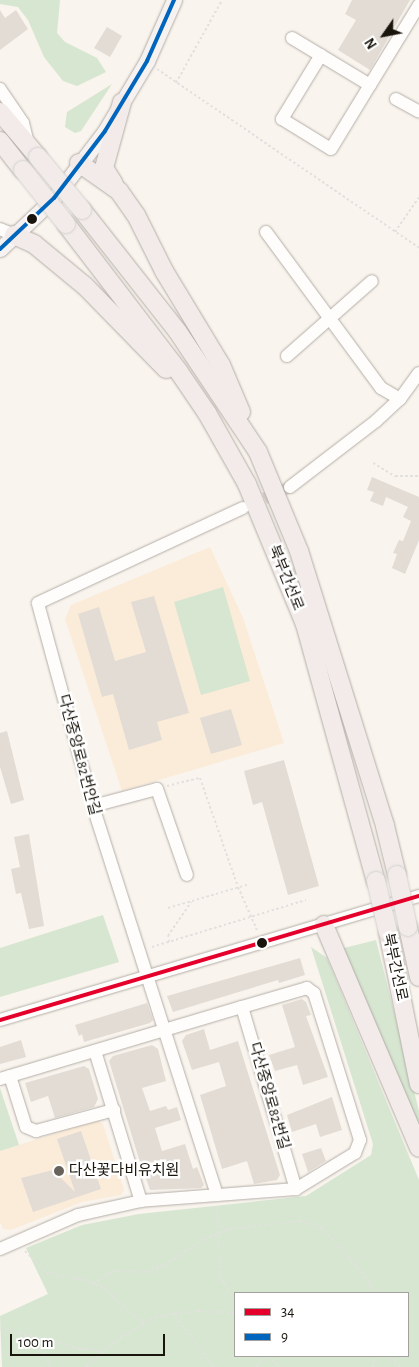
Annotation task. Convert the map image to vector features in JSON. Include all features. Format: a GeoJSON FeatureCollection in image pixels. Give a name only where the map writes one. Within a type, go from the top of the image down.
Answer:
{"type":"FeatureCollection","features":[{"type":"Feature","properties":{"kind":"highway"},"geometry":{"type":"LineString","coordinates":[[122,102],[104,168],[136,215],[164,271],[220,365],[258,452]]}},
{"type":"Feature","properties":{"kind":"highway","name":"북부간선로"},"geometry":{"type":"LineString","coordinates":[[0,112],[82,210],[178,332],[258,452],[299,551],[386,826],[419,977]]}},
{"type":"Feature","properties":{"kind":"highway","name":"북부간선로"},"geometry":{"type":"LineString","coordinates":[[0,141],[150,332],[207,413],[247,484],[305,624],[376,880],[419,1084]]}},
{"type":"Feature","properties":{"kind":"highway"},"geometry":{"type":"LineString","coordinates":[[79,164],[119,191]]}},
{"type":"Feature","properties":{"kind":"highway"},"geometry":{"type":"LineString","coordinates":[[7,232],[34,244],[86,286],[207,413]]}},
{"type":"Feature","properties":{"kind":"highway"},"geometry":{"type":"LineString","coordinates":[[324,924],[419,1148]]}},
{"type":"Feature","properties":{"kind":"main road"},"geometry":{"type":"LineString","coordinates":[[0,249],[7,232],[54,198],[79,164],[148,62],[174,0]]}},
{"type":"Feature","properties":{"kind":"street"},"geometry":{"type":"LineString","coordinates":[[321,55],[282,119],[331,149],[419,5]]}},
{"type":"Feature","properties":{"kind":"street"},"geometry":{"type":"LineString","coordinates":[[292,38],[370,85]]}},
{"type":"Feature","properties":{"kind":"street"},"geometry":{"type":"LineString","coordinates":[[0,89],[23,123],[33,152]]}},
{"type":"Feature","properties":{"kind":"street"},"geometry":{"type":"LineString","coordinates":[[396,99],[419,112]]}},
{"type":"Feature","properties":{"kind":"street"},"geometry":{"type":"LineString","coordinates":[[266,232],[329,321],[381,388],[400,399]]}},
{"type":"Feature","properties":{"kind":"street"},"geometry":{"type":"LineString","coordinates":[[287,356],[329,321],[372,281]]}},
{"type":"Feature","properties":{"kind":"street"},"geometry":{"type":"LineString","coordinates":[[290,487],[331,458],[400,399],[419,373]]}},
{"type":"Feature","properties":{"kind":"street","name":"다산중앙로82번안길"},"geometry":{"type":"LineString","coordinates":[[147,975],[93,806],[38,603],[244,508]]}},
{"type":"Feature","properties":{"kind":"street"},"geometry":{"type":"LineString","coordinates":[[93,806],[156,789],[187,875]]}},
{"type":"Feature","properties":{"kind":"street"},"geometry":{"type":"LineString","coordinates":[[0,1020],[419,896]]}},
{"type":"Feature","properties":{"kind":"street"},"geometry":{"type":"LineString","coordinates":[[147,975],[163,1031],[217,1195]]}},
{"type":"Feature","properties":{"kind":"street"},"geometry":{"type":"LineString","coordinates":[[1,1245],[20,1240],[78,1215],[141,1201],[296,1189],[355,1153],[360,1140],[314,993],[307,988],[5,1078],[26,1127],[36,1131],[114,1110]]}},
{"type":"Feature","properties":{"kind":"street","name":"다산중앙로82번길"},"geometry":{"type":"LineString","coordinates":[[242,1007],[296,1189]]}},
{"type":"Feature","properties":{"kind":"street"},"geometry":{"type":"LineString","coordinates":[[95,1051],[141,1201]]}},
{"type":"Feature","properties":{"kind":"path"},"geometry":{"type":"LineString","coordinates":[[176,83],[222,0]]}},
{"type":"Feature","properties":{"kind":"path"},"geometry":{"type":"LineString","coordinates":[[148,62],[419,248]]}},
{"type":"Feature","properties":{"kind":"path"},"geometry":{"type":"LineString","coordinates":[[396,232],[419,197]]}},
{"type":"Feature","properties":{"kind":"path"},"geometry":{"type":"LineString","coordinates":[[374,463],[395,476],[419,476]]}},
{"type":"Feature","properties":{"kind":"path"},"geometry":{"type":"LineString","coordinates":[[156,789],[200,778],[238,888],[257,930]]}},
{"type":"Feature","properties":{"kind":"path"},"geometry":{"type":"LineString","coordinates":[[168,908],[250,884]]}},
{"type":"Feature","properties":{"kind":"path"},"geometry":{"type":"LineString","coordinates":[[152,947],[306,900]]}},
{"type":"Feature","properties":{"kind":"path"},"geometry":{"type":"LineString","coordinates":[[169,942],[168,936],[191,902]]}},
{"type":"Feature","properties":{"kind":"path"},"geometry":{"type":"LineString","coordinates":[[217,1195],[220,1275],[234,1302]]}},
{"type":"Feature","properties":{"kind":"path"},"geometry":{"type":"LineString","coordinates":[[93,1284],[113,1271],[147,1272],[182,1256],[217,1234],[229,1229],[301,1221],[321,1226],[365,1276],[374,1292]]}},
{"type":"Feature","properties":{"kind":"path"},"geometry":{"type":"LineString","coordinates":[[20,1240],[29,1257],[47,1273],[104,1288],[143,1323]]}},
{"type":"Feature","properties":{"kind":"path"},"geometry":{"type":"LineString","coordinates":[[173,1312],[214,1367]]}},
{"type":"Feature","properties":{"kind":"path"},"geometry":{"type":"LineString","coordinates":[[86,1367],[143,1323],[173,1312],[234,1313]]}},
{"type":"Feature","properties":{"kind":"path"},"geometry":{"type":"LineString","coordinates":[[0,1328],[80,1350],[105,1351]]}},
{"type":"Feature","properties":{"kind":"path"},"geometry":{"type":"LineString","coordinates":[[22,1335],[45,1356],[50,1367]]}},
{"type":"Feature","properties":{"kind":"path"},"geometry":{"type":"LineString","coordinates":[[256,1367],[267,1357]]}},
{"type":"Feature","properties":{"kind":"path"},"geometry":{"type":"LineString","coordinates":[[269,1357],[279,1367]]}},
{"type":"Feature","properties":{"kind":"path"},"geometry":{"type":"LineString","coordinates":[[387,1357],[401,1367]]}},
{"type":"Feature","properties":{"kind":"shaded area"},"geometry":{"type":"Polygon","coordinates":[[[210,547],[243,618],[284,743],[122,791],[65,619],[71,605],[210,547]]]}},
{"type":"Feature","properties":{"kind":"shaded area","name":"다산꽃다비유치원"},"geometry":{"type":"Polygon","coordinates":[[[97,1120],[103,1124],[124,1190],[121,1195],[82,1202],[11,1230],[3,1229],[0,1222],[0,1151],[97,1120]]]}},
{"type":"Feature","properties":{"kind":"green space"},"geometry":{"type":"Polygon","coordinates":[[[0,0],[60,0],[57,33],[65,42],[97,58],[106,72],[77,86],[63,81],[44,57],[28,20],[18,7],[0,4],[0,0]]]}},
{"type":"Feature","properties":{"kind":"green space"},"geometry":{"type":"Polygon","coordinates":[[[112,84],[81,131],[75,133],[65,127],[67,112],[112,84]]]}},
{"type":"Feature","properties":{"kind":"green space"},"geometry":{"type":"Polygon","coordinates":[[[223,587],[250,681],[201,695],[174,602],[223,587]]]}},
{"type":"Feature","properties":{"kind":"green space"},"geometry":{"type":"Polygon","coordinates":[[[103,915],[119,962],[0,997],[0,948],[103,915]]]}},
{"type":"Feature","properties":{"kind":"green space"},"geometry":{"type":"Polygon","coordinates":[[[376,940],[419,1111],[419,1127],[340,949],[376,940]]]}},
{"type":"Feature","properties":{"kind":"green space"},"geometry":{"type":"Polygon","coordinates":[[[311,947],[327,958],[419,1180],[419,1367],[2,1367],[0,1316],[48,1294],[26,1248],[82,1225],[139,1214],[306,1196],[371,1155],[373,1144],[311,947]]]}},
{"type":"Feature","properties":{"kind":"green space"},"geometry":{"type":"Polygon","coordinates":[[[0,1088],[19,1145],[0,1151],[0,1088]]]}},
{"type":"Feature","properties":{"kind":"building"},"geometry":{"type":"Polygon","coordinates":[[[352,0],[410,0],[370,70],[338,50],[356,20],[345,14],[352,0]]]}},
{"type":"Feature","properties":{"kind":"building"},"geometry":{"type":"Polygon","coordinates":[[[0,10],[5,18],[16,10],[28,29],[0,50],[0,10]]]}},
{"type":"Feature","properties":{"kind":"building"},"geometry":{"type":"Polygon","coordinates":[[[107,27],[122,36],[110,57],[94,48],[107,27]]]}},
{"type":"Feature","properties":{"kind":"building"},"geometry":{"type":"Polygon","coordinates":[[[372,477],[419,497],[419,540],[405,574],[392,568],[397,554],[393,553],[399,540],[403,541],[411,521],[403,517],[408,507],[386,497],[383,506],[370,501],[374,492],[367,490],[372,477]]]}},
{"type":"Feature","properties":{"kind":"building"},"geometry":{"type":"Polygon","coordinates":[[[154,596],[189,713],[157,722],[162,740],[129,750],[113,694],[102,697],[78,614],[99,607],[115,661],[146,652],[131,602],[154,596]]]}},
{"type":"Feature","properties":{"kind":"building"},"geometry":{"type":"Polygon","coordinates":[[[231,709],[242,745],[211,754],[200,718],[231,709]]]}},
{"type":"Feature","properties":{"kind":"building"},"geometry":{"type":"Polygon","coordinates":[[[7,731],[24,800],[11,804],[0,767],[0,733],[7,731]]]}},
{"type":"Feature","properties":{"kind":"building"},"geometry":{"type":"Polygon","coordinates":[[[284,760],[319,886],[288,895],[262,802],[253,805],[244,771],[284,760]]]}},
{"type":"Feature","properties":{"kind":"building"},"geometry":{"type":"Polygon","coordinates":[[[29,834],[44,926],[29,929],[21,893],[16,894],[11,869],[20,867],[14,837],[29,834]]]}},
{"type":"Feature","properties":{"kind":"building"},"geometry":{"type":"Polygon","coordinates":[[[300,958],[305,975],[279,983],[278,980],[173,1012],[167,996],[300,958]]]}},
{"type":"Feature","properties":{"kind":"building"},"geometry":{"type":"Polygon","coordinates":[[[302,999],[306,1002],[311,1015],[306,1016],[328,1077],[303,1085],[297,1065],[275,1071],[269,1055],[295,1047],[282,1005],[302,999]]]}},
{"type":"Feature","properties":{"kind":"building"},"geometry":{"type":"Polygon","coordinates":[[[147,1003],[153,1020],[150,1023],[84,1042],[82,1034],[79,1036],[75,1025],[147,1003]]]}},
{"type":"Feature","properties":{"kind":"building"},"geometry":{"type":"Polygon","coordinates":[[[204,1029],[210,1050],[238,1041],[280,1175],[277,1180],[254,1184],[247,1161],[222,1169],[200,1095],[226,1086],[219,1062],[192,1070],[182,1041],[186,1035],[204,1029]]]}},
{"type":"Feature","properties":{"kind":"building"},"geometry":{"type":"Polygon","coordinates":[[[21,1040],[26,1057],[0,1064],[0,1047],[21,1040]]]}},
{"type":"Feature","properties":{"kind":"building"},"geometry":{"type":"Polygon","coordinates":[[[152,1045],[158,1049],[166,1081],[142,1088],[150,1111],[166,1106],[168,1110],[177,1107],[181,1120],[155,1128],[162,1151],[185,1144],[193,1169],[197,1167],[204,1185],[201,1188],[150,1190],[138,1156],[109,1061],[113,1056],[152,1045]]]}},
{"type":"Feature","properties":{"kind":"building"},"geometry":{"type":"Polygon","coordinates":[[[84,1066],[89,1069],[98,1099],[94,1107],[55,1118],[48,1096],[31,1102],[25,1083],[84,1066]]]}},
{"type":"Feature","properties":{"kind":"building"},"geometry":{"type":"Polygon","coordinates":[[[332,1097],[342,1130],[320,1137],[316,1124],[292,1132],[287,1115],[332,1097]]]}},
{"type":"Feature","properties":{"kind":"building","name":"다산꽃다비유치원"},"geometry":{"type":"Polygon","coordinates":[[[81,1131],[101,1189],[33,1212],[21,1178],[53,1170],[75,1192],[57,1139],[81,1131]]]}},
{"type":"Feature","properties":{"kind":"building"},"geometry":{"type":"Polygon","coordinates":[[[321,1148],[326,1161],[308,1172],[302,1154],[321,1148]]]}},
{"type":"Feature","properties":{"kind":"tunnel"},"geometry":{"type":"LineString","coordinates":[[248,506],[290,487]]}},
{"type":"Feature","properties":{"kind":"transit line","name":"9"},"geometry":{"type":"LineString","coordinates":[[0,249],[54,198],[105,131],[147,61],[174,0]]}},
{"type":"Feature","properties":{"kind":"transit line","name":"34"},"geometry":{"type":"LineString","coordinates":[[0,1020],[419,896]]}},
{"type":"Feature","properties":{"kind":"place","name":"다산꽃다비유치원"},"geometry":{"type":"Point","coordinates":[59,1171]}}]}
